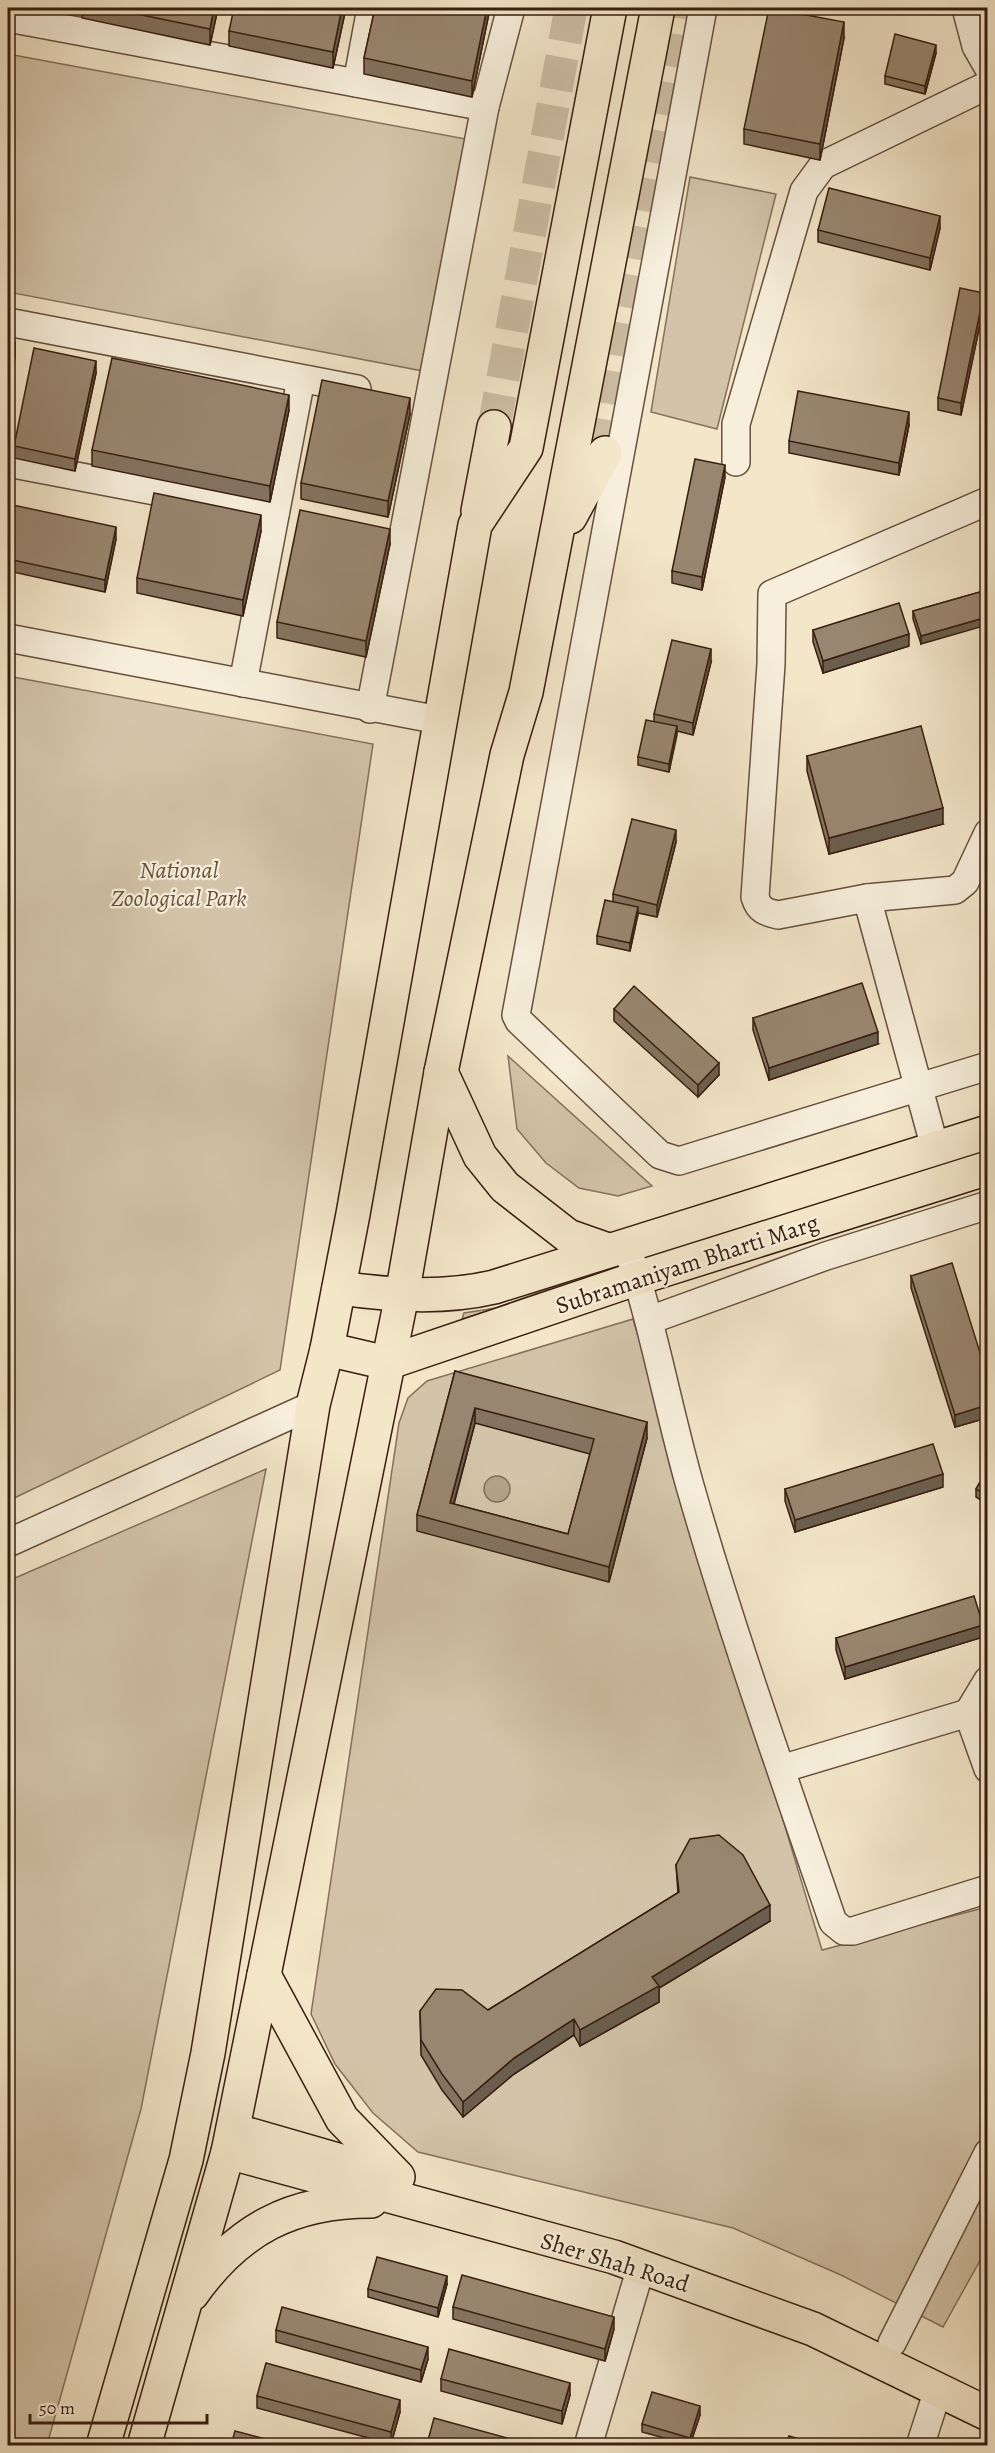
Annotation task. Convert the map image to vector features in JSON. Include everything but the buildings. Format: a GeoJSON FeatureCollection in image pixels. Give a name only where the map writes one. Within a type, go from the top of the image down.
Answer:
{"type":"FeatureCollection","features":[{"type":"Feature","properties":{"kind":"main road"},"geometry":{"type":"LineString","coordinates":[[475,525],[526,448],[610,8]]}},
{"type":"Feature","properties":{"kind":"main road"},"geometry":{"type":"LineString","coordinates":[[144,2445],[230,2141],[402,1295],[441,1072],[507,754],[526,692],[658,8]]}},
{"type":"Feature","properties":{"kind":"main road"},"geometry":{"type":"LineString","coordinates":[[103,2445],[186,2160],[208,2053],[313,1405],[339,1288],[439,720],[494,427]]}},
{"type":"Feature","properties":{"kind":"main road"},"geometry":{"type":"LineString","coordinates":[[554,548],[604,453]]}},
{"type":"Feature","properties":{"kind":"main road"},"geometry":{"type":"LineString","coordinates":[[441,1072],[480,1156],[505,1187],[568,1236],[617,1247]]}},
{"type":"Feature","properties":{"kind":"main road","name":"Subramaniyam Bharti Marg"},"geometry":{"type":"LineString","coordinates":[[339,1288],[402,1295],[466,1293],[987,1132]]}},
{"type":"Feature","properties":{"kind":"main road","name":"Subramaniyam Bharti Marg"},"geometry":{"type":"LineString","coordinates":[[387,1363],[638,1278],[987,1168]]}},
{"type":"Feature","properties":{"kind":"main road"},"geometry":{"type":"LineString","coordinates":[[327,1349],[387,1363]]}},
{"type":"Feature","properties":{"kind":"main road"},"geometry":{"type":"LineString","coordinates":[[264,1975],[342,2119],[398,2177]]}},
{"type":"Feature","properties":{"kind":"main road","name":"Sher Shah Road"},"geometry":{"type":"LineString","coordinates":[[230,2141],[275,2153],[398,2177],[629,2240],[828,2312],[987,2389]]}},
{"type":"Feature","properties":{"kind":"main road","name":"Sher Shah Road"},"geometry":{"type":"LineString","coordinates":[[275,2153],[418,2205],[641,2267],[813,2329],[987,2414]]}},
{"type":"Feature","properties":{"kind":"main road"},"geometry":{"type":"LineString","coordinates":[[181,2308],[204,2277],[231,2248],[263,2224],[300,2209],[338,2201],[378,2201],[418,2205]]}},
{"type":"Feature","properties":{"kind":"street"},"geometry":{"type":"LineString","coordinates":[[357,83],[371,8]]}},
{"type":"Feature","properties":{"kind":"street"},"geometry":{"type":"LineString","coordinates":[[370,709],[405,399],[511,8]]}},
{"type":"Feature","properties":{"kind":"street"},"geometry":{"type":"LineString","coordinates":[[703,8],[516,1015],[519,1021],[660,1155],[679,1161],[987,1066]]}},
{"type":"Feature","properties":{"kind":"street"},"geometry":{"type":"LineString","coordinates":[[966,8],[976,46],[987,67]]}},
{"type":"Feature","properties":{"kind":"street"},"geometry":{"type":"LineString","coordinates":[[8,18],[485,107]]}},
{"type":"Feature","properties":{"kind":"street"},"geometry":{"type":"LineString","coordinates":[[736,462],[736,424],[804,191],[813,176],[823,165],[987,84]]}},
{"type":"Feature","properties":{"kind":"street"},"geometry":{"type":"LineString","coordinates":[[8,322],[405,399]]}},
{"type":"Feature","properties":{"kind":"street"},"geometry":{"type":"LineString","coordinates":[[243,683],[301,379]]}},
{"type":"Feature","properties":{"kind":"street"},"geometry":{"type":"LineString","coordinates":[[8,463],[275,514]]}},
{"type":"Feature","properties":{"kind":"street"},"geometry":{"type":"LineString","coordinates":[[987,501],[772,594],[771,664],[755,897],[758,906],[765,912],[778,915],[867,898],[955,890],[965,882],[987,833]]}},
{"type":"Feature","properties":{"kind":"street"},"geometry":{"type":"LineString","coordinates":[[8,638],[370,709],[439,720]]}},
{"type":"Feature","properties":{"kind":"street"},"geometry":{"type":"LineString","coordinates":[[867,898],[935,1148]]}},
{"type":"Feature","properties":{"kind":"street"},"geometry":{"type":"LineString","coordinates":[[650,1320],[826,1256],[987,1205]]}},
{"type":"Feature","properties":{"kind":"street"},"geometry":{"type":"LineString","coordinates":[[617,1247],[638,1278],[690,1485],[781,1769],[833,1922],[838,1928],[852,1931],[987,1889]]}},
{"type":"Feature","properties":{"kind":"street"},"geometry":{"type":"LineString","coordinates":[[8,1543],[313,1405]]}},
{"type":"Feature","properties":{"kind":"street"},"geometry":{"type":"LineString","coordinates":[[781,1769],[968,1713],[987,1680]]}},
{"type":"Feature","properties":{"kind":"street"},"geometry":{"type":"LineString","coordinates":[[968,1713],[987,1769]]}},
{"type":"Feature","properties":{"kind":"street"},"geometry":{"type":"LineString","coordinates":[[892,2343],[987,2153]]}},
{"type":"Feature","properties":{"kind":"street"},"geometry":{"type":"LineString","coordinates":[[588,2445],[641,2267]]}},
{"type":"Feature","properties":{"kind":"street"},"geometry":{"type":"LineString","coordinates":[[920,2445],[938,2390]]}},
{"type":"Feature","properties":{"kind":"green space"},"geometry":{"type":"Polygon","coordinates":[[[8,54],[466,139],[423,371],[8,292],[8,54]]]}},
{"type":"Feature","properties":{"kind":"green space"},"geometry":{"type":"Polygon","coordinates":[[[690,177],[776,194],[717,429],[651,412],[690,177]]]}},
{"type":"Feature","properties":{"kind":"green space","name":"National Zoological Park"},"geometry":{"type":"Polygon","coordinates":[[[8,676],[373,744],[280,1370],[8,1501],[8,676]]]}},
{"type":"Feature","properties":{"kind":"green space"},"geometry":{"type":"Polygon","coordinates":[[[508,1056],[652,1186],[618,1196],[579,1188],[546,1163],[517,1129],[508,1056]]]}},
{"type":"Feature","properties":{"kind":"green space"},"geometry":{"type":"Polygon","coordinates":[[[620,1263],[625,1267],[462,1319],[464,1313],[496,1308],[620,1263]]]}},
{"type":"Feature","properties":{"kind":"green space"},"geometry":{"type":"Polygon","coordinates":[[[633,1319],[822,1950],[987,1907],[987,2248],[943,2327],[841,2275],[733,2228],[418,2152],[373,2113],[335,2064],[311,2014],[399,1423],[408,1398],[427,1381],[633,1319]]]}},
{"type":"Feature","properties":{"kind":"green space"},"geometry":{"type":"Polygon","coordinates":[[[266,1469],[141,2109],[47,2445],[8,2445],[8,1581],[266,1469]]]}},
{"type":"Feature","properties":{"kind":"shaded area"},"geometry":{"type":"Polygon","coordinates":[[[497,1476],[506,1480],[510,1489],[506,1498],[497,1502],[488,1498],[484,1489],[488,1480],[497,1476]]]}},
{"type":"Feature","properties":{"kind":"tunnel"},"geometry":{"type":"LineString","coordinates":[[494,427],[571,8]]}},
{"type":"Feature","properties":{"kind":"tunnel"},"geometry":{"type":"LineString","coordinates":[[605,453],[686,8]]}}]}
